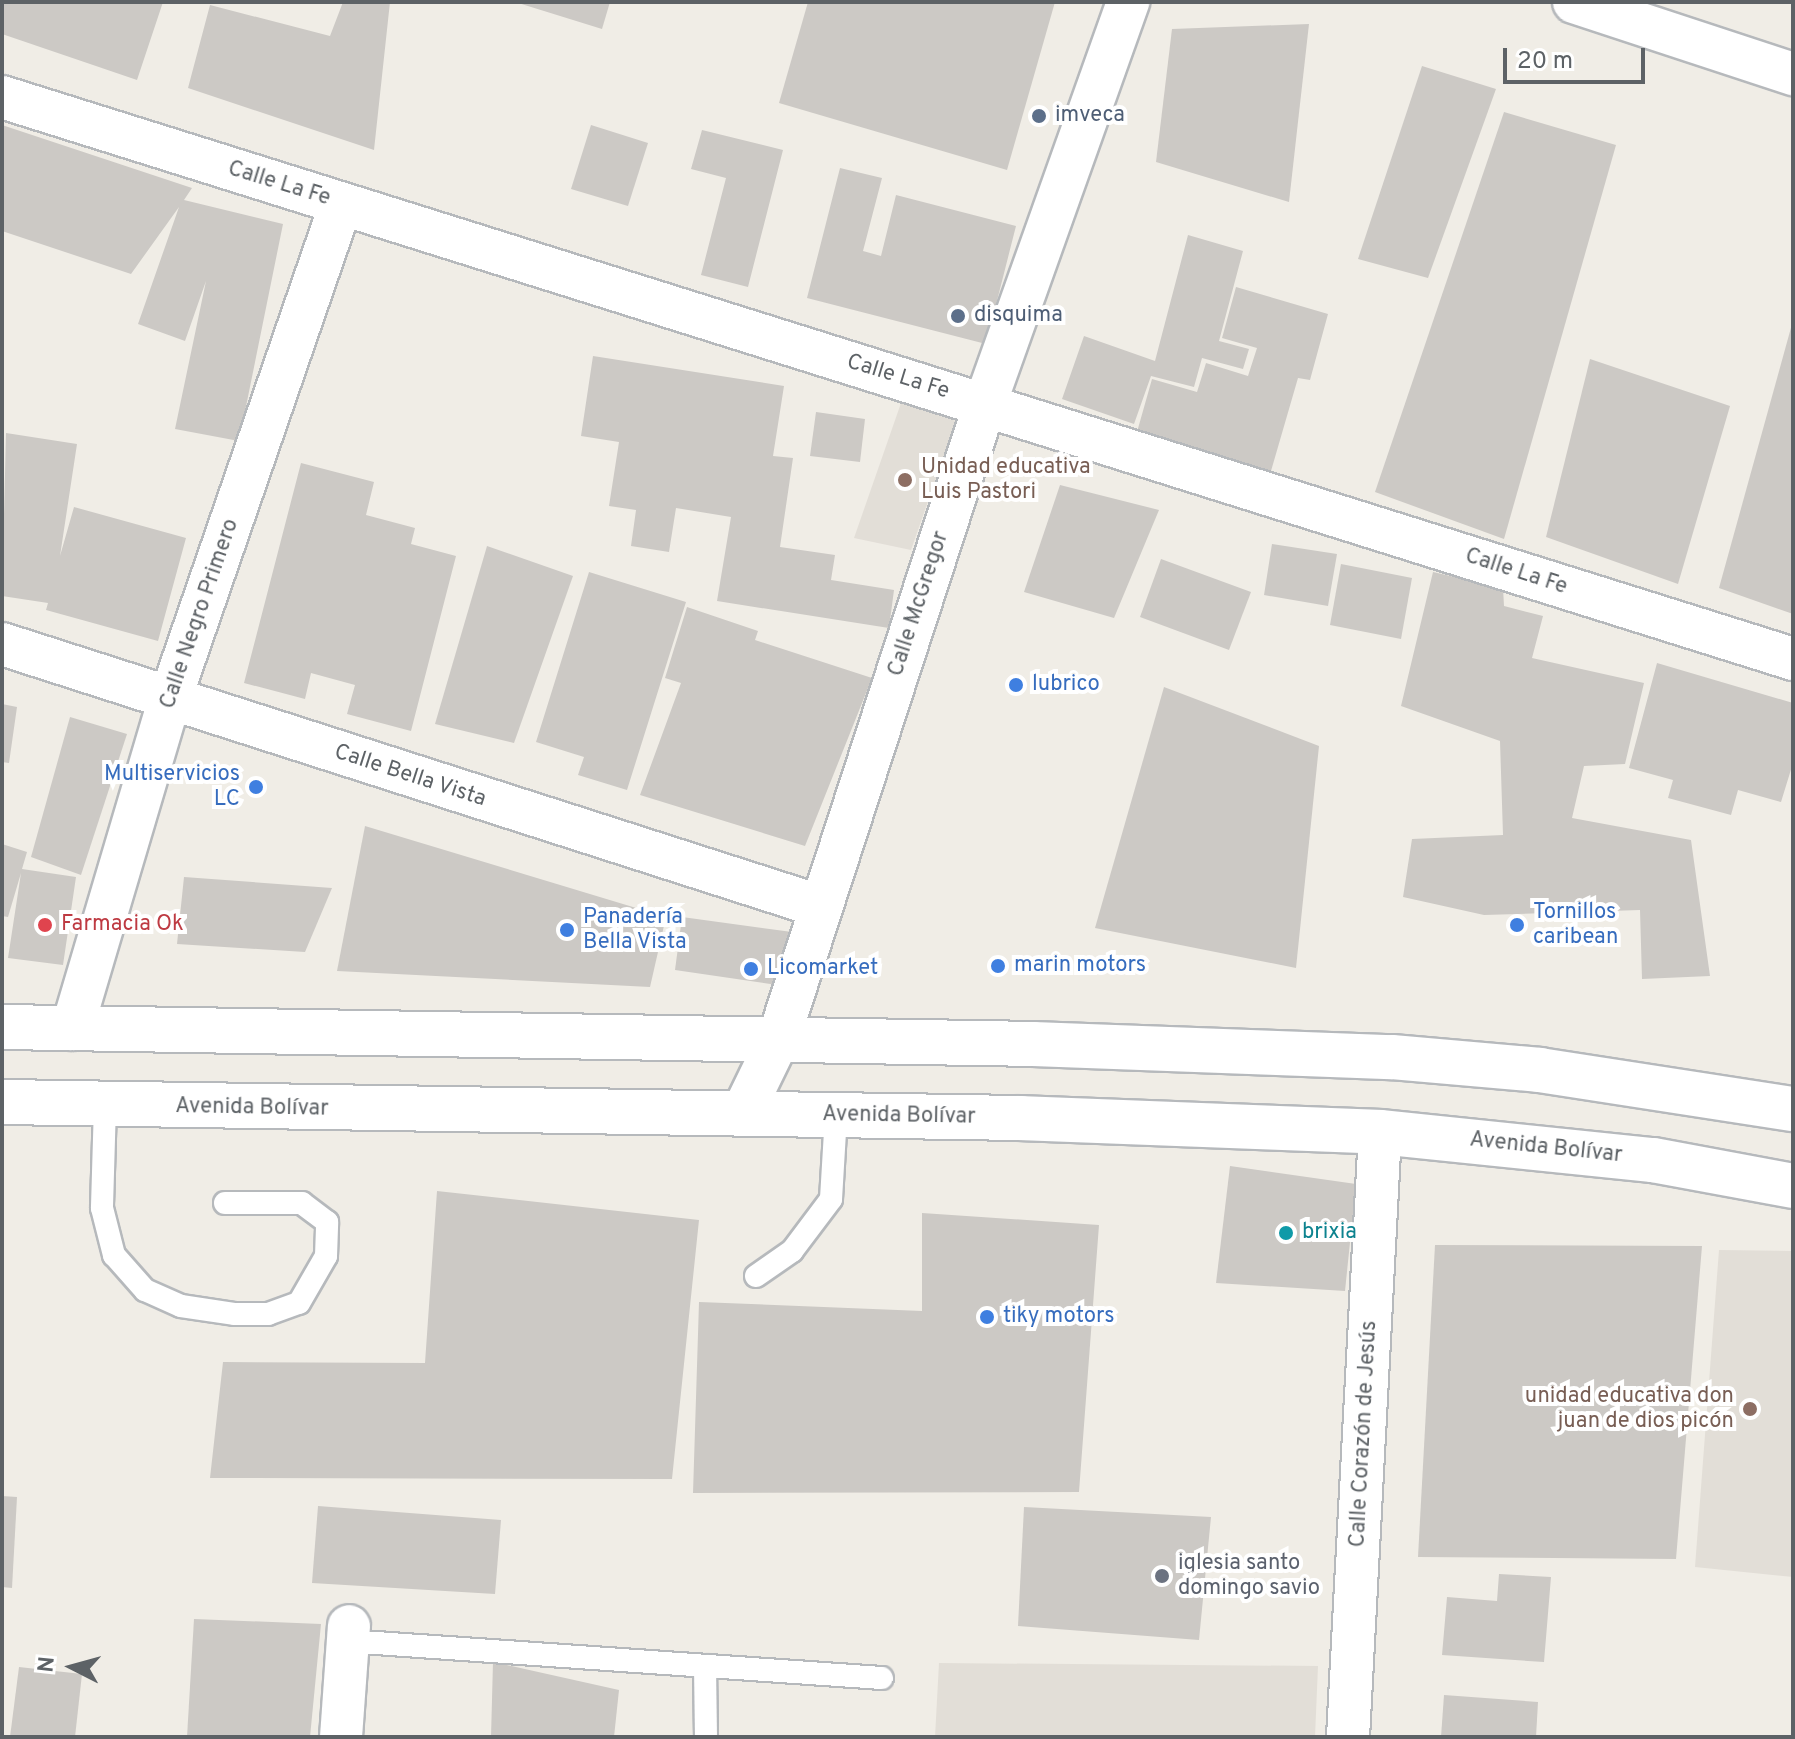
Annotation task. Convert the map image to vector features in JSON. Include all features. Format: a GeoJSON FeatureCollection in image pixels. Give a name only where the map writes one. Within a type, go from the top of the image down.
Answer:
{"type":"FeatureCollection","features":[{"type":"Feature","properties":{"kind":"street","name":"Calle McGregor"},"geometry":{"type":"LineString","coordinates":[[742,1114],[778,1040],[819,906],[985,404],[1128,2]]}},
{"type":"Feature","properties":{"kind":"street"},"geometry":{"type":"LineString","coordinates":[[1574,2],[1793,74]]}},
{"type":"Feature","properties":{"kind":"street","name":"Calle La Fe"},"geometry":{"type":"LineString","coordinates":[[2,97],[1793,659]]}},
{"type":"Feature","properties":{"kind":"street","name":"Calle Negro Primero"},"geometry":{"type":"LineString","coordinates":[[72,1029],[170,699],[341,204]]}},
{"type":"Feature","properties":{"kind":"street","name":"Calle Bella Vista"},"geometry":{"type":"LineString","coordinates":[[2,644],[819,906]]}},
{"type":"Feature","properties":{"kind":"street"},"geometry":{"type":"LineString","coordinates":[[2,1027],[778,1040],[1392,1057],[1555,1072],[1793,1109]]}},
{"type":"Feature","properties":{"kind":"street","name":"Avenida Bolívar"},"geometry":{"type":"LineString","coordinates":[[2,1102],[836,1116],[1380,1132],[1653,1160],[1793,1186]]}},
{"type":"Feature","properties":{"kind":"street","name":"Calle Corazón de Jesús"},"geometry":{"type":"LineString","coordinates":[[1348,1737],[1380,1132]]}},
{"type":"Feature","properties":{"kind":"street"},"geometry":{"type":"LineString","coordinates":[[341,1737],[348,1633]]}},
{"type":"Feature","properties":{"kind":"lane"},"geometry":{"type":"LineString","coordinates":[[105,1105],[102,1208],[114,1255],[145,1290],[181,1306],[235,1314],[268,1314],[299,1303],[326,1256],[327,1222],[302,1203],[225,1203]]}},
{"type":"Feature","properties":{"kind":"lane"},"geometry":{"type":"LineString","coordinates":[[756,1276],[792,1251],[831,1199],[836,1116]]}},
{"type":"Feature","properties":{"kind":"lane"},"geometry":{"type":"LineString","coordinates":[[348,1633],[705,1666],[882,1678]]}},
{"type":"Feature","properties":{"kind":"lane"},"geometry":{"type":"LineString","coordinates":[[705,1666],[706,1737]]}},
{"type":"Feature","properties":{"kind":"shaded area","name":"Unidad educativa Luis Pastori"},"geometry":{"type":"Polygon","coordinates":[[[901,403],[956,421],[911,550],[854,538],[901,403]]]}},
{"type":"Feature","properties":{"kind":"shaded area","name":"unidad educativa don juan de dios picón"},"geometry":{"type":"Polygon","coordinates":[[[1719,1250],[1793,1251],[1793,1577],[1695,1567],[1719,1250]]]}},
{"type":"Feature","properties":{"kind":"shaded area"},"geometry":{"type":"Polygon","coordinates":[[[939,1663],[1318,1666],[1315,1737],[935,1737],[939,1663]]]}},
{"type":"Feature","properties":{"kind":"building"},"geometry":{"type":"Polygon","coordinates":[[[2,2],[163,2],[137,80],[2,34],[2,2]]]}},
{"type":"Feature","properties":{"kind":"building"},"geometry":{"type":"Polygon","coordinates":[[[343,2],[390,2],[374,150],[188,88],[210,5],[330,36],[343,2]]]}},
{"type":"Feature","properties":{"kind":"building"},"geometry":{"type":"Polygon","coordinates":[[[515,2],[610,2],[602,29],[515,2]]]}},
{"type":"Feature","properties":{"kind":"building"},"geometry":{"type":"Polygon","coordinates":[[[808,2],[1055,2],[1007,170],[779,103],[808,2]]]}},
{"type":"Feature","properties":{"kind":"building"},"geometry":{"type":"Polygon","coordinates":[[[1309,24],[1289,202],[1156,162],[1172,29],[1309,24]]]}},
{"type":"Feature","properties":{"kind":"building"},"geometry":{"type":"Polygon","coordinates":[[[1422,66],[1496,89],[1428,278],[1358,259],[1422,66]]]}},
{"type":"Feature","properties":{"kind":"building"},"geometry":{"type":"Polygon","coordinates":[[[1504,112],[1616,145],[1504,539],[1375,492],[1504,112]]]}},
{"type":"Feature","properties":{"kind":"building"},"geometry":{"type":"Polygon","coordinates":[[[2,125],[192,188],[184,200],[283,224],[239,441],[175,429],[206,281],[185,341],[138,324],[179,207],[131,274],[2,231],[2,125]]]}},
{"type":"Feature","properties":{"kind":"building"},"geometry":{"type":"Polygon","coordinates":[[[591,125],[648,143],[628,206],[571,189],[591,125]]]}},
{"type":"Feature","properties":{"kind":"building"},"geometry":{"type":"Polygon","coordinates":[[[702,130],[783,150],[748,287],[701,275],[726,178],[691,169],[702,130]]]}},
{"type":"Feature","properties":{"kind":"building"},"geometry":{"type":"Polygon","coordinates":[[[840,168],[882,178],[863,251],[881,256],[896,195],[1016,226],[986,344],[807,298],[840,168]]]}},
{"type":"Feature","properties":{"kind":"building"},"geometry":{"type":"Polygon","coordinates":[[[1188,235],[1243,251],[1219,341],[1249,349],[1243,369],[1202,358],[1194,387],[1151,376],[1134,424],[1062,399],[1084,336],[1155,361],[1188,235]]]}},
{"type":"Feature","properties":{"kind":"building"},"geometry":{"type":"Polygon","coordinates":[[[1236,287],[1328,314],[1310,380],[1298,378],[1271,471],[1137,432],[1152,379],[1197,392],[1206,363],[1248,376],[1257,348],[1222,338],[1236,287]]]}},
{"type":"Feature","properties":{"kind":"building"},"geometry":{"type":"Polygon","coordinates":[[[1793,324],[1793,614],[1719,588],[1793,324]]]}},
{"type":"Feature","properties":{"kind":"building"},"geometry":{"type":"Polygon","coordinates":[[[593,356],[784,386],[773,456],[793,458],[780,547],[835,555],[831,580],[894,590],[889,628],[717,601],[731,517],[676,508],[669,552],[631,546],[636,510],[609,506],[619,442],[581,436],[593,356]]]}},
{"type":"Feature","properties":{"kind":"building"},"geometry":{"type":"Polygon","coordinates":[[[1590,359],[1730,406],[1678,584],[1546,537],[1590,359]]]}},
{"type":"Feature","properties":{"kind":"building"},"geometry":{"type":"Polygon","coordinates":[[[816,412],[865,419],[860,462],[810,456],[816,412]]]}},
{"type":"Feature","properties":{"kind":"building"},"geometry":{"type":"Polygon","coordinates":[[[6,433],[77,444],[60,556],[74,507],[186,538],[158,641],[46,610],[48,603],[2,596],[6,433]]]}},
{"type":"Feature","properties":{"kind":"building"},"geometry":{"type":"Polygon","coordinates":[[[301,463],[374,482],[366,515],[415,528],[411,544],[456,556],[411,731],[347,714],[355,685],[311,673],[305,699],[244,683],[301,463]]]}},
{"type":"Feature","properties":{"kind":"building"},"geometry":{"type":"Polygon","coordinates":[[[1060,485],[1159,510],[1114,618],[1024,592],[1060,485]]]}},
{"type":"Feature","properties":{"kind":"building"},"geometry":{"type":"Polygon","coordinates":[[[1272,544],[1337,554],[1328,606],[1264,595],[1272,544]]]}},
{"type":"Feature","properties":{"kind":"building"},"geometry":{"type":"Polygon","coordinates":[[[487,546],[573,576],[514,743],[435,724],[487,546]]]}},
{"type":"Feature","properties":{"kind":"building"},"geometry":{"type":"Polygon","coordinates":[[[1161,559],[1251,592],[1229,650],[1140,617],[1161,559]]]}},
{"type":"Feature","properties":{"kind":"building"},"geometry":{"type":"Polygon","coordinates":[[[1341,564],[1412,578],[1401,639],[1330,625],[1341,564]]]}},
{"type":"Feature","properties":{"kind":"building"},"geometry":{"type":"Polygon","coordinates":[[[589,572],[686,602],[627,790],[578,775],[584,757],[536,742],[589,572]]]}},
{"type":"Feature","properties":{"kind":"building"},"geometry":{"type":"Polygon","coordinates":[[[1433,572],[1503,588],[1504,606],[1543,616],[1532,658],[1644,683],[1625,764],[1584,766],[1572,818],[1691,840],[1710,976],[1642,979],[1640,910],[1484,915],[1403,897],[1412,839],[1503,835],[1500,741],[1401,706],[1433,572]]]}},
{"type":"Feature","properties":{"kind":"building"},"geometry":{"type":"Polygon","coordinates":[[[687,607],[758,631],[755,640],[872,678],[805,846],[640,795],[681,683],[665,678],[687,607]]]}},
{"type":"Feature","properties":{"kind":"building"},"geometry":{"type":"Polygon","coordinates":[[[1657,663],[1793,703],[1793,763],[1781,802],[1738,790],[1731,815],[1668,798],[1673,780],[1629,768],[1657,663]]]}},
{"type":"Feature","properties":{"kind":"building"},"geometry":{"type":"Polygon","coordinates":[[[1164,687],[1319,746],[1296,968],[1095,928],[1164,687]]]}},
{"type":"Feature","properties":{"kind":"building"},"geometry":{"type":"Polygon","coordinates":[[[2,704],[17,707],[9,763],[2,762],[2,704]]]}},
{"type":"Feature","properties":{"kind":"building"},"geometry":{"type":"Polygon","coordinates":[[[70,717],[127,734],[81,875],[31,857],[70,717]]]}},
{"type":"Feature","properties":{"kind":"building"},"geometry":{"type":"Polygon","coordinates":[[[365,826],[666,917],[650,987],[337,971],[365,826]]]}},
{"type":"Feature","properties":{"kind":"building"},"geometry":{"type":"Polygon","coordinates":[[[2,844],[27,852],[22,869],[76,877],[63,965],[8,958],[21,873],[8,917],[2,916],[2,844]]]}},
{"type":"Feature","properties":{"kind":"building"},"geometry":{"type":"Polygon","coordinates":[[[184,877],[332,888],[305,952],[177,944],[184,877]]]}},
{"type":"Feature","properties":{"kind":"building"},"geometry":{"type":"Polygon","coordinates":[[[682,917],[792,932],[784,986],[675,970],[682,917]]]}},
{"type":"Feature","properties":{"kind":"building","name":"brixia"},"geometry":{"type":"Polygon","coordinates":[[[1230,1166],[1356,1184],[1345,1291],[1216,1283],[1230,1166]]]}},
{"type":"Feature","properties":{"kind":"building"},"geometry":{"type":"Polygon","coordinates":[[[437,1191],[699,1220],[672,1479],[210,1478],[223,1362],[425,1363],[437,1191]]]}},
{"type":"Feature","properties":{"kind":"building"},"geometry":{"type":"Polygon","coordinates":[[[922,1213],[1099,1225],[1079,1492],[693,1493],[699,1302],[922,1311],[922,1213]]]}},
{"type":"Feature","properties":{"kind":"building"},"geometry":{"type":"Polygon","coordinates":[[[1435,1245],[1702,1246],[1676,1559],[1418,1557],[1435,1245]]]}},
{"type":"Feature","properties":{"kind":"building"},"geometry":{"type":"Polygon","coordinates":[[[2,1496],[17,1497],[12,1588],[2,1587],[2,1496]]]}},
{"type":"Feature","properties":{"kind":"building"},"geometry":{"type":"Polygon","coordinates":[[[318,1506],[501,1520],[495,1594],[312,1583],[318,1506]]]}},
{"type":"Feature","properties":{"kind":"building"},"geometry":{"type":"Polygon","coordinates":[[[1024,1507],[1211,1517],[1199,1640],[1018,1626],[1024,1507]]]}},
{"type":"Feature","properties":{"kind":"building"},"geometry":{"type":"Polygon","coordinates":[[[1499,1574],[1551,1577],[1544,1662],[1442,1655],[1447,1597],[1497,1601],[1499,1574]]]}},
{"type":"Feature","properties":{"kind":"building"},"geometry":{"type":"Polygon","coordinates":[[[194,1619],[321,1624],[310,1737],[187,1737],[194,1619]]]}},
{"type":"Feature","properties":{"kind":"building"},"geometry":{"type":"Polygon","coordinates":[[[493,1662],[619,1690],[614,1737],[491,1737],[493,1662]]]}},
{"type":"Feature","properties":{"kind":"building"},"geometry":{"type":"Polygon","coordinates":[[[19,1667],[82,1674],[75,1737],[10,1737],[19,1667]]]}},
{"type":"Feature","properties":{"kind":"building"},"geometry":{"type":"Polygon","coordinates":[[[1444,1695],[1538,1702],[1536,1737],[1441,1737],[1444,1695]]]}},
{"type":"Feature","properties":{"kind":"place","name":"imveca"},"geometry":{"type":"Point","coordinates":[1039,116]}},
{"type":"Feature","properties":{"kind":"place","name":"disquima"},"geometry":{"type":"Point","coordinates":[958,316]}},
{"type":"Feature","properties":{"kind":"place","name":"Unidad educativa Luis Pastori"},"geometry":{"type":"Point","coordinates":[905,480]}},
{"type":"Feature","properties":{"kind":"place","name":"lubrico"},"geometry":{"type":"Point","coordinates":[1016,685]}},
{"type":"Feature","properties":{"kind":"place","name":"Multiservicios LC"},"geometry":{"type":"Point","coordinates":[256,787]}},
{"type":"Feature","properties":{"kind":"place","name":"Farmacia Ok"},"geometry":{"type":"Point","coordinates":[45,925]}},
{"type":"Feature","properties":{"kind":"place","name":"Tornillos caribean"},"geometry":{"type":"Point","coordinates":[1517,925]}},
{"type":"Feature","properties":{"kind":"place","name":"Panadería Bella Vista"},"geometry":{"type":"Point","coordinates":[567,930]}},
{"type":"Feature","properties":{"kind":"place","name":"marin motors"},"geometry":{"type":"Point","coordinates":[998,966]}},
{"type":"Feature","properties":{"kind":"place","name":"Licomarket"},"geometry":{"type":"Point","coordinates":[751,969]}},
{"type":"Feature","properties":{"kind":"place","name":"brixia"},"geometry":{"type":"Point","coordinates":[1286,1233]}},
{"type":"Feature","properties":{"kind":"place","name":"tiky motors"},"geometry":{"type":"Point","coordinates":[987,1317]}},
{"type":"Feature","properties":{"kind":"place","name":"unidad educativa don juan de dios picón"},"geometry":{"type":"Point","coordinates":[1750,1409]}},
{"type":"Feature","properties":{"kind":"place","name":"iglesia santo domingo savio"},"geometry":{"type":"Point","coordinates":[1162,1576]}}]}
